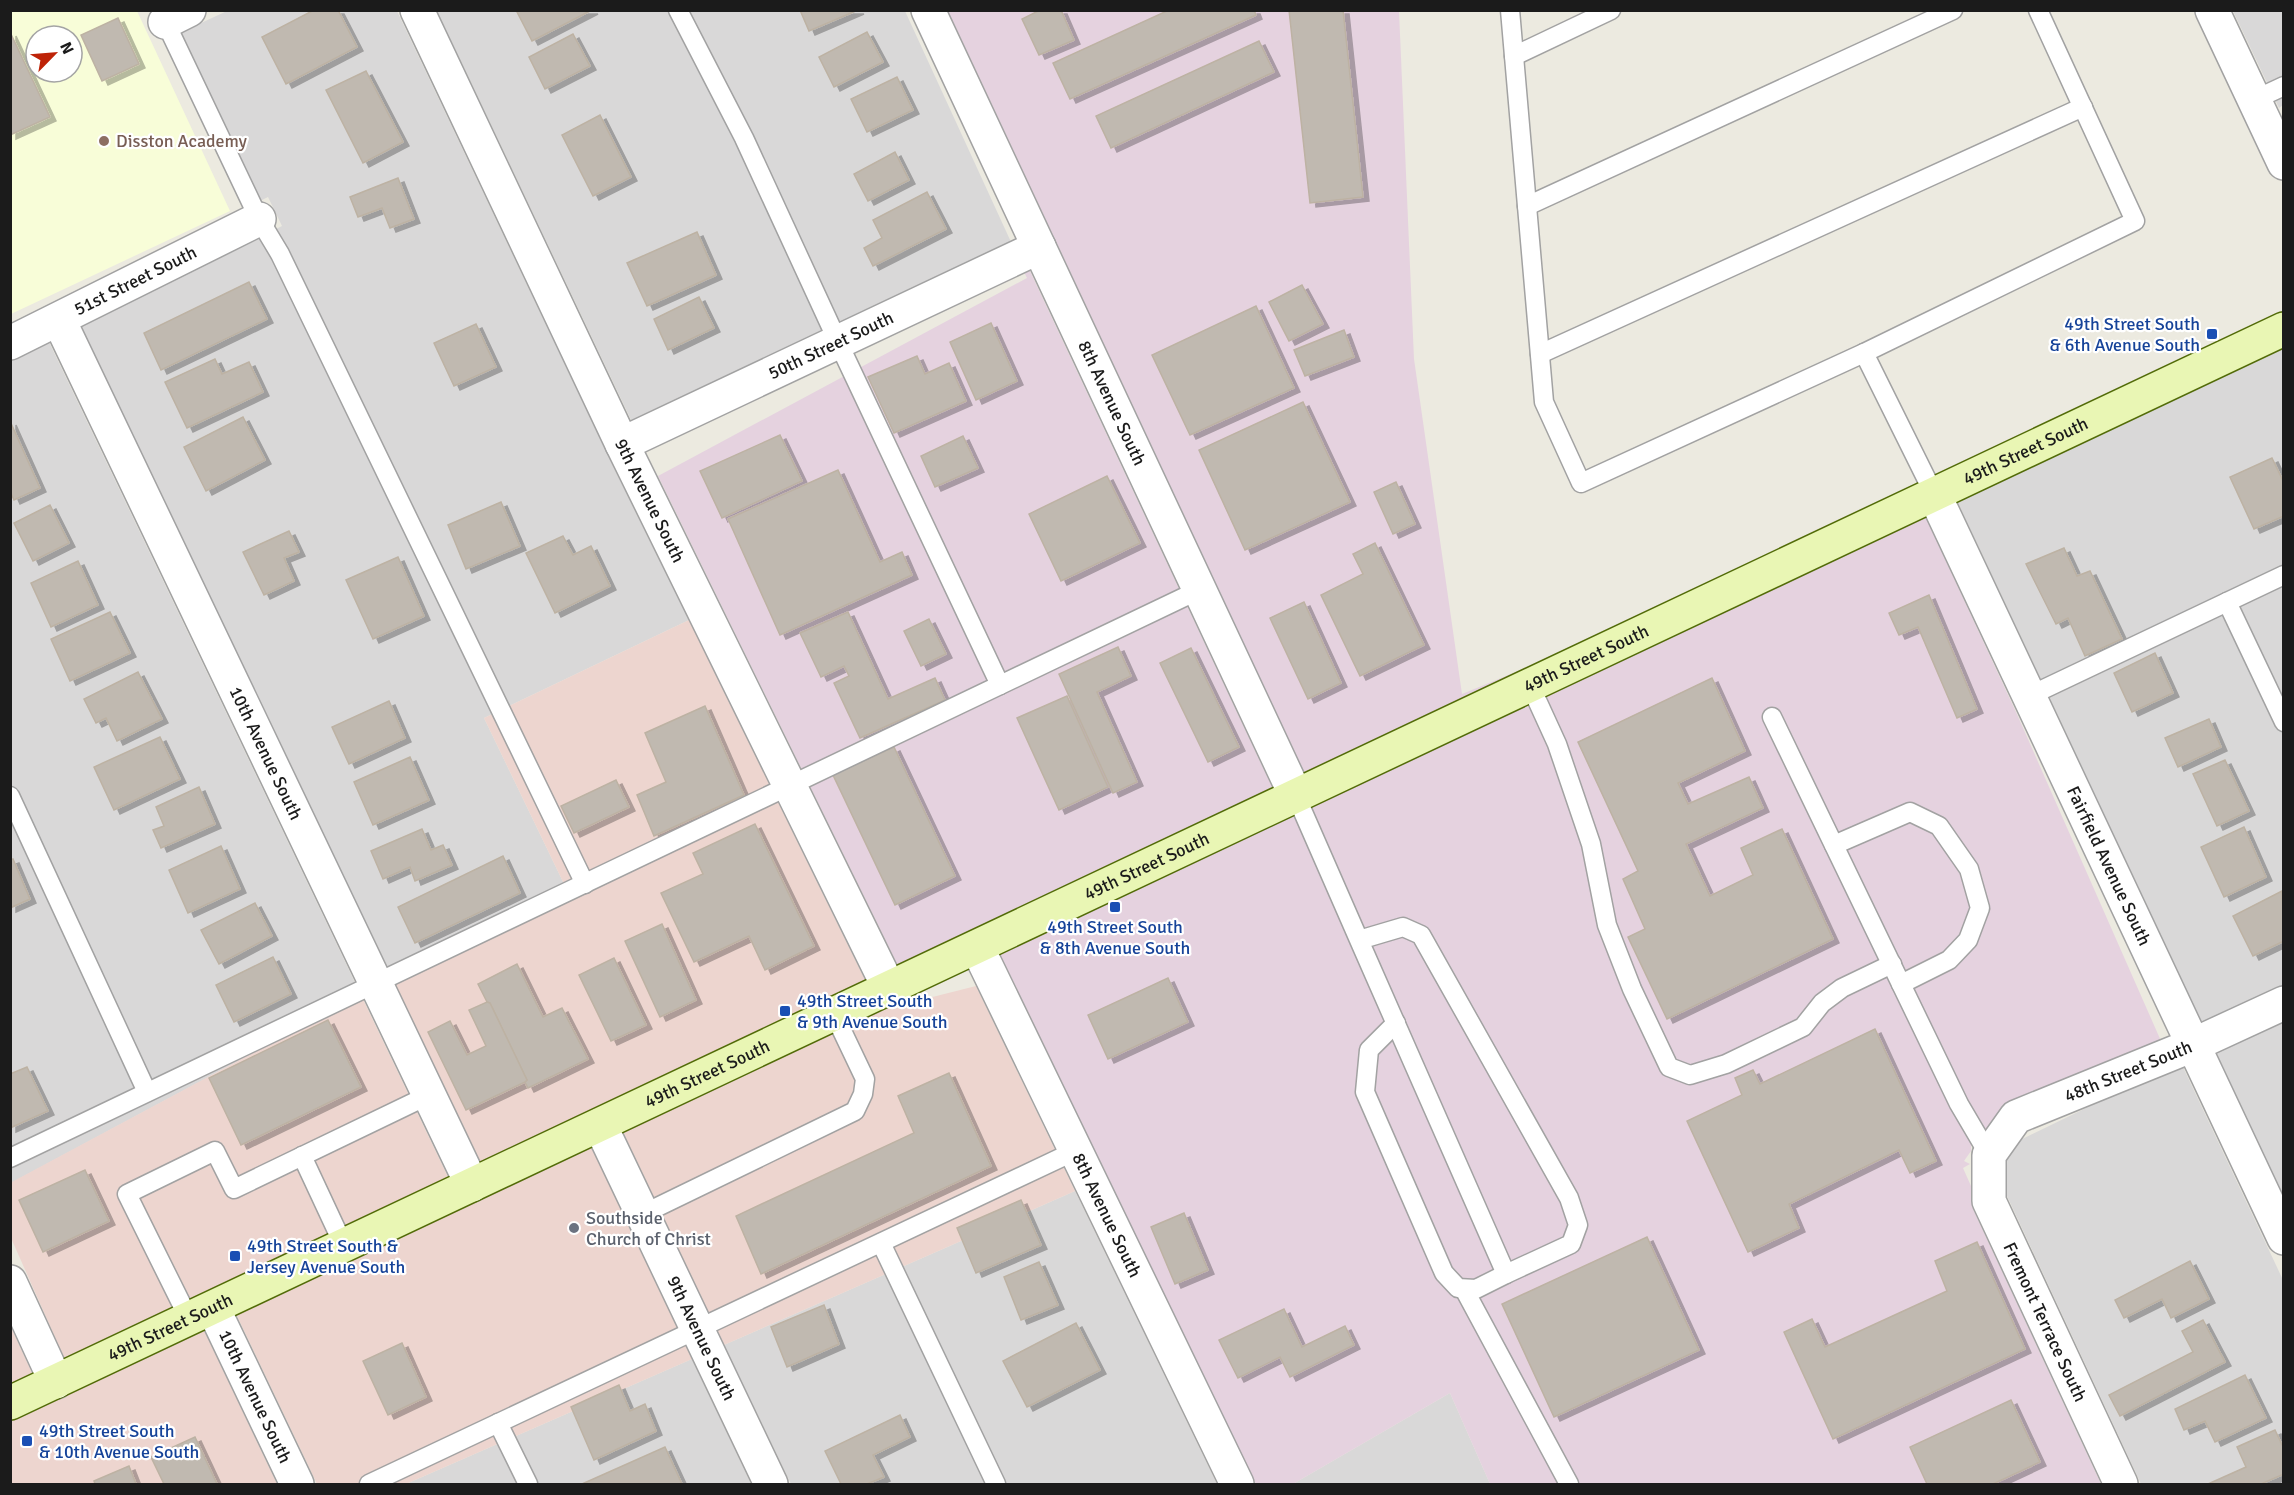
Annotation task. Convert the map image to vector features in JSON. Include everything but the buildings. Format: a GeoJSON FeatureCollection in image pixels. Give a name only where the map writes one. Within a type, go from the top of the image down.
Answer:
{"type":"FeatureCollection","features":[{"type":"Feature","properties":{"kind":"main road","name":"49th Street South"},"geometry":{"type":"LineString","coordinates":[[10,1403],[2283,329]]}},
{"type":"Feature","properties":{"kind":"street","name":"9th Avenue South"},"geometry":{"type":"LineString","coordinates":[[417,10],[622,444],[889,988]]}},
{"type":"Feature","properties":{"kind":"street","name":"8th Avenue South"},"geometry":{"type":"LineString","coordinates":[[928,10],[1296,796]]}},
{"type":"Feature","properties":{"kind":"street"},"geometry":{"type":"LineString","coordinates":[[2212,10],[2283,163]]}},
{"type":"Feature","properties":{"kind":"street","name":"51st Street South"},"geometry":{"type":"LineString","coordinates":[[10,343],[259,219]]}},
{"type":"Feature","properties":{"kind":"street","name":"50th Street South"},"geometry":{"type":"LineString","coordinates":[[622,444],[1039,247]]}},
{"type":"Feature","properties":{"kind":"street","name":"10th Avenue South"},"geometry":{"type":"LineString","coordinates":[[59,320],[472,1185]]}},
{"type":"Feature","properties":{"kind":"street","name":"Fairfield Avenue South"},"geometry":{"type":"LineString","coordinates":[[1934,494],[2283,1238]]}},
{"type":"Feature","properties":{"kind":"street","name":"8th Avenue South"},"geometry":{"type":"LineString","coordinates":[[976,947],[1236,1485]]}},
{"type":"Feature","properties":{"kind":"street","name":"48th Street South"},"geometry":{"type":"LineString","coordinates":[[1989,1155],[2016,1117],[2193,1046],[2283,1003]]}},
{"type":"Feature","properties":{"kind":"street","name":"9th Avenue South"},"geometry":{"type":"LineString","coordinates":[[600,1125],[771,1485]]}},
{"type":"Feature","properties":{"kind":"street","name":"Fremont Terrace South"},"geometry":{"type":"LineString","coordinates":[[1989,1155],[1989,1201],[2121,1485]]}},
{"type":"Feature","properties":{"kind":"street"},"geometry":{"type":"LineString","coordinates":[[10,1282],[56,1382]]}},
{"type":"Feature","properties":{"kind":"street","name":"10th Avenue South"},"geometry":{"type":"LineString","coordinates":[[201,1313],[297,1485]]}},
{"type":"Feature","properties":{"kind":"lane"},"geometry":{"type":"LineString","coordinates":[[678,10],[744,138],[1000,685]]}},
{"type":"Feature","properties":{"kind":"lane"},"geometry":{"type":"LineString","coordinates":[[1510,10],[1544,402],[1581,483],[1864,353],[2135,221],[2038,10]]}},
{"type":"Feature","properties":{"kind":"lane"},"geometry":{"type":"LineString","coordinates":[[1514,56],[1611,10]]}},
{"type":"Feature","properties":{"kind":"lane"},"geometry":{"type":"LineString","coordinates":[[1527,206],[1953,10]]}},
{"type":"Feature","properties":{"kind":"lane"},"geometry":{"type":"LineString","coordinates":[[171,14],[259,219],[280,254],[585,884]]}},
{"type":"Feature","properties":{"kind":"lane"},"geometry":{"type":"LineString","coordinates":[[2254,100],[2283,86]]}},
{"type":"Feature","properties":{"kind":"lane"},"geometry":{"type":"LineString","coordinates":[[1540,354],[2083,107]]}},
{"type":"Feature","properties":{"kind":"lane"},"geometry":{"type":"LineString","coordinates":[[1864,353],[1934,494]]}},
{"type":"Feature","properties":{"kind":"lane"},"geometry":{"type":"LineString","coordinates":[[2029,696],[2283,575]]}},
{"type":"Feature","properties":{"kind":"lane"},"geometry":{"type":"LineString","coordinates":[[10,1158],[1199,590]]}},
{"type":"Feature","properties":{"kind":"lane"},"geometry":{"type":"LineString","coordinates":[[2227,602],[2283,722]]}},
{"type":"Feature","properties":{"kind":"lane"},"geometry":{"type":"LineString","coordinates":[[1530,686],[1557,744],[1591,844],[1607,925],[1632,989],[1669,1067],[1690,1075],[1725,1064],[1803,1027],[1822,1003],[1842,988],[1892,964]]}},
{"type":"Feature","properties":{"kind":"lane"},"geometry":{"type":"LineString","coordinates":[[1772,717],[1959,1104],[1989,1155]]}},
{"type":"Feature","properties":{"kind":"lane"},"geometry":{"type":"LineString","coordinates":[[10,796],[147,1092]]}},
{"type":"Feature","properties":{"kind":"lane"},"geometry":{"type":"LineString","coordinates":[[1296,796],[1506,1274]]}},
{"type":"Feature","properties":{"kind":"lane"},"geometry":{"type":"LineString","coordinates":[[1834,845],[1910,812],[1939,826],[1969,869],[1980,908],[1968,940],[1949,960],[1901,984]]}},
{"type":"Feature","properties":{"kind":"lane"},"geometry":{"type":"LineString","coordinates":[[1359,940],[1402,927],[1421,935],[1569,1198],[1578,1225],[1571,1244],[1476,1289],[1458,1288],[1444,1273],[1365,1092],[1369,1050],[1396,1023]]}},
{"type":"Feature","properties":{"kind":"lane"},"geometry":{"type":"LineString","coordinates":[[643,1214],[855,1111],[863,1094],[865,1079],[834,1014]]}},
{"type":"Feature","properties":{"kind":"lane"},"geometry":{"type":"LineString","coordinates":[[201,1313],[127,1194],[215,1151],[234,1189],[429,1095]]}},
{"type":"Feature","properties":{"kind":"lane"},"geometry":{"type":"LineString","coordinates":[[369,1485],[1075,1151]]}},
{"type":"Feature","properties":{"kind":"lane"},"geometry":{"type":"LineString","coordinates":[[302,1156],[344,1246]]}},
{"type":"Feature","properties":{"kind":"lane"},"geometry":{"type":"LineString","coordinates":[[881,1243],[996,1485]]}},
{"type":"Feature","properties":{"kind":"lane"},"geometry":{"type":"LineString","coordinates":[[1464,1289],[1569,1485]]}},
{"type":"Feature","properties":{"kind":"lane"},"geometry":{"type":"LineString","coordinates":[[498,1423],[528,1485]]}},
{"type":"Feature","properties":{"kind":"shaded area","name":"Disston Academy"},"geometry":{"type":"Polygon","coordinates":[[[10,11],[137,11],[230,211],[11,314],[10,11]]]}},
{"type":"Feature","properties":{"kind":"shaded area"},"geometry":{"type":"Polygon","coordinates":[[[227,11],[397,11],[613,466],[689,620],[484,718],[565,886],[393,979],[81,327],[282,226],[268,197],[248,207],[173,36],[227,11]]]}},
{"type":"Feature","properties":{"kind":"shaded area"},"geometry":{"type":"Polygon","coordinates":[[[437,11],[905,11],[1011,242],[632,422],[437,11]]]}},
{"type":"Feature","properties":{"kind":"shaded area"},"geometry":{"type":"Polygon","coordinates":[[[948,11],[1399,11],[1414,359],[1462,694],[1552,657],[1305,774],[948,11]]]}},
{"type":"Feature","properties":{"kind":"shaded area"},"geometry":{"type":"Polygon","coordinates":[[[2233,11],[2283,11],[2283,105],[2279,108],[2233,11]]]}},
{"type":"Feature","properties":{"kind":"shaded area"},"geometry":{"type":"Polygon","coordinates":[[[1029,269],[1273,789],[898,966],[658,476],[1027,278],[1024,272],[1029,269]]]}},
{"type":"Feature","properties":{"kind":"shaded area"},"geometry":{"type":"Polygon","coordinates":[[[49,342],[361,995],[11,1183],[10,362],[49,342]]]}},
{"type":"Feature","properties":{"kind":"shaded area"},"geometry":{"type":"Polygon","coordinates":[[[2283,347],[2283,986],[2202,1023],[1957,501],[2283,347]]]}},
{"type":"Feature","properties":{"kind":"shaded area"},"geometry":{"type":"Polygon","coordinates":[[[1925,516],[2016,712],[2161,1041],[1980,1140],[1971,1141],[1971,1151],[1964,1161],[1970,1164],[1963,1168],[1971,1186],[1973,1209],[2101,1484],[1490,1484],[1450,1393],[1293,1484],[1256,1484],[1000,954],[1925,516]]]}},
{"type":"Feature","properties":{"kind":"shaded area"},"geometry":{"type":"Polygon","coordinates":[[[689,620],[866,982],[481,1163],[393,979],[565,886],[484,718],[689,620]]]}},
{"type":"Feature","properties":{"kind":"shaded area"},"geometry":{"type":"Polygon","coordinates":[[[976,986],[1075,1191],[724,1345],[623,1132],[881,1010],[976,986]]]}},
{"type":"Feature","properties":{"kind":"shaded area"},"geometry":{"type":"Polygon","coordinates":[[[361,995],[449,1179],[65,1360],[11,1238],[10,1183],[361,995]]]}},
{"type":"Feature","properties":{"kind":"shaded area"},"geometry":{"type":"Polygon","coordinates":[[[2283,1021],[2283,1196],[2216,1052],[2283,1021]]]}},
{"type":"Feature","properties":{"kind":"shaded area"},"geometry":{"type":"Polygon","coordinates":[[[2183,1067],[2283,1280],[2283,1484],[2141,1484],[2007,1196],[2006,1159],[2020,1140],[2115,1094],[2183,1067]]]}},
{"type":"Feature","properties":{"kind":"shaded area"},"geometry":{"type":"Polygon","coordinates":[[[591,1147],[692,1359],[406,1484],[317,1484],[236,1314],[591,1147]]]}},
{"type":"Feature","properties":{"kind":"shaded area"},"geometry":{"type":"Polygon","coordinates":[[[1075,1191],[1217,1484],[791,1484],[724,1345],[1075,1191]]]}},
{"type":"Feature","properties":{"kind":"shaded area"},"geometry":{"type":"Polygon","coordinates":[[[10,1325],[33,1375],[10,1386],[10,1325]]]}},
{"type":"Feature","properties":{"kind":"shaded area"},"geometry":{"type":"Polygon","coordinates":[[[204,1330],[277,1484],[11,1484],[10,1421],[204,1330]]]}},
{"type":"Feature","properties":{"kind":"shaded area"},"geometry":{"type":"Polygon","coordinates":[[[692,1359],[751,1484],[406,1484],[692,1359]]]}},
{"type":"Feature","properties":{"kind":"shaded area"},"geometry":{"type":"Polygon","coordinates":[[[1450,1393],[1490,1484],[1293,1484],[1450,1393]]]}},
{"type":"Feature","properties":{"kind":"place","name":"Disston Academy"},"geometry":{"type":"Point","coordinates":[104,141]}},
{"type":"Feature","properties":{"kind":"place","name":"49th Street South & 6th Avenue South"},"geometry":{"type":"Point","coordinates":[2212,334]}},
{"type":"Feature","properties":{"kind":"place","name":"49th Street South & 8th Avenue South"},"geometry":{"type":"Point","coordinates":[1115,907]}},
{"type":"Feature","properties":{"kind":"place","name":"49th Street South & 9th Avenue South"},"geometry":{"type":"Point","coordinates":[785,1011]}},
{"type":"Feature","properties":{"kind":"place","name":"Southside Church of Christ"},"geometry":{"type":"Point","coordinates":[574,1228]}},
{"type":"Feature","properties":{"kind":"place","name":"49th Street South & Jersey Avenue South"},"geometry":{"type":"Point","coordinates":[235,1256]}},
{"type":"Feature","properties":{"kind":"place","name":"49th Street South & 10th Avenue South"},"geometry":{"type":"Point","coordinates":[27,1441]}}]}
